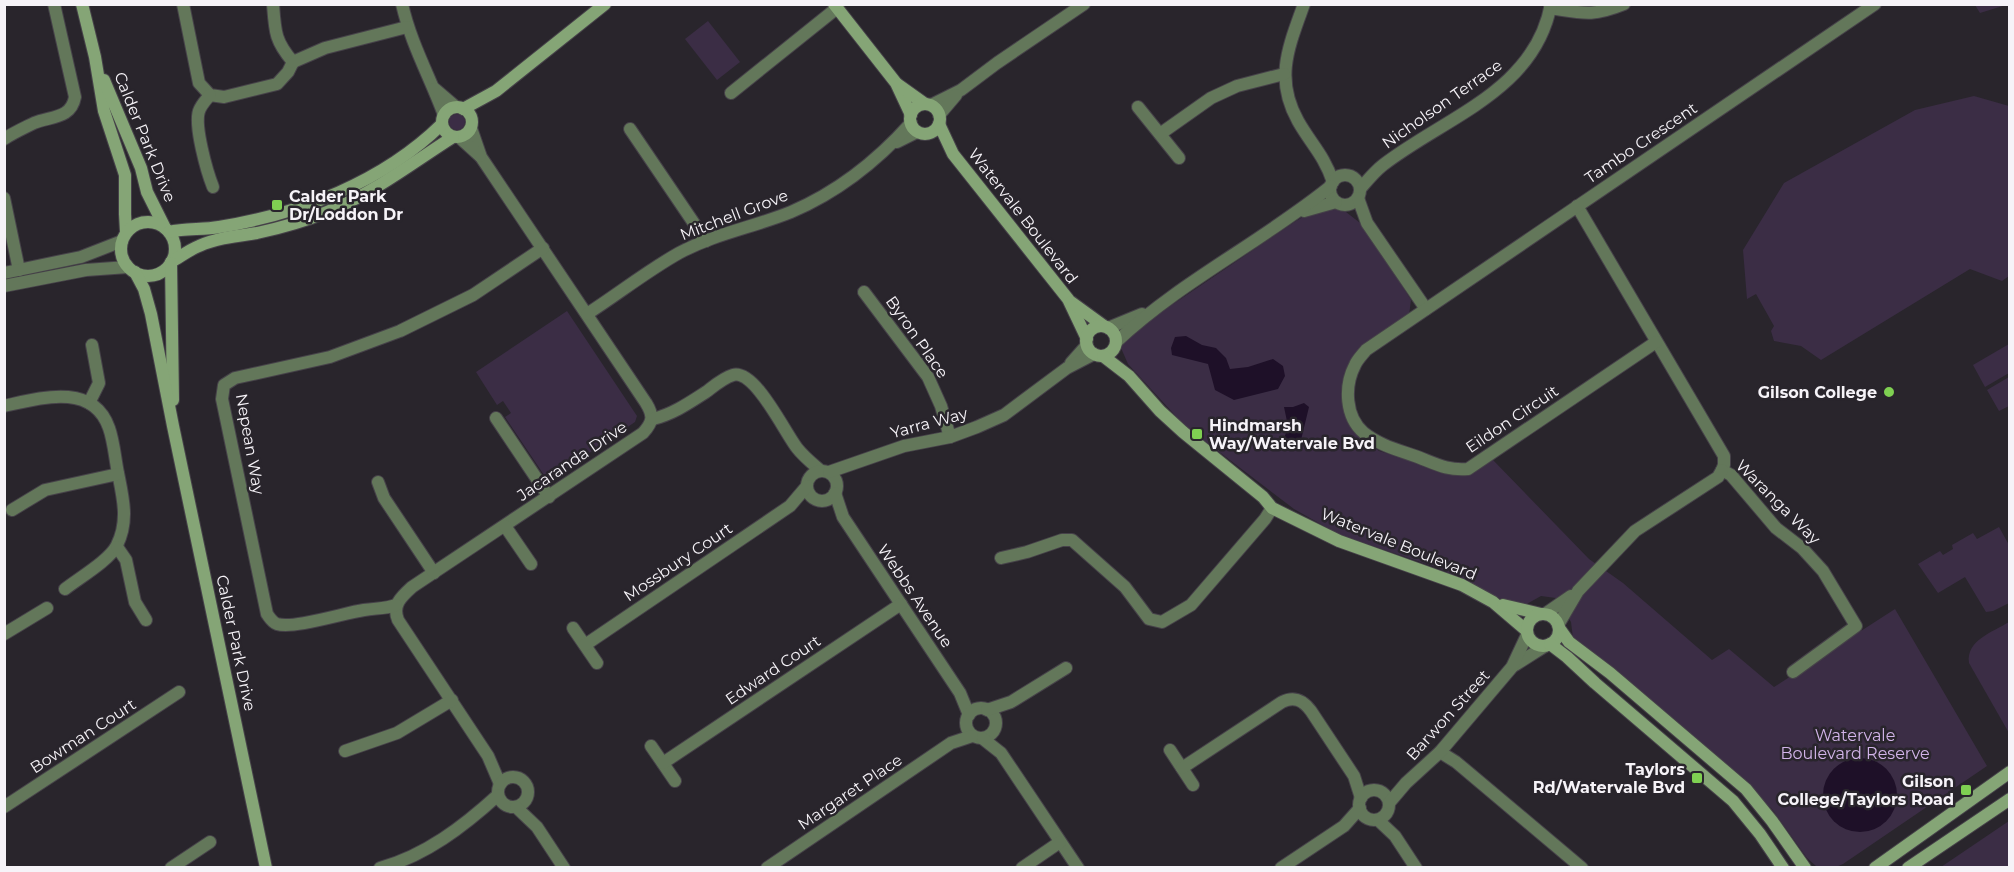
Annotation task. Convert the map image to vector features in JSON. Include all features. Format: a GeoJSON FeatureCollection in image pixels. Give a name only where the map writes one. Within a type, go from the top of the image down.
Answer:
{"type":"FeatureCollection","features":[{"type":"Feature","properties":{"kind":"street"},"geometry":{"type":"LineString","coordinates":[[4,139],[36,122],[63,115],[71,109],[74,103],[75,97],[54,4]]}},
{"type":"Feature","properties":{"kind":"street","name":"Calder Park Drive"},"geometry":{"type":"LineString","coordinates":[[82,4],[95,57],[104,111],[125,175],[124,237]]}},
{"type":"Feature","properties":{"kind":"street"},"geometry":{"type":"LineString","coordinates":[[183,4],[199,83],[210,95],[224,97],[278,84],[293,62],[326,48],[407,27]]}},
{"type":"Feature","properties":{"kind":"street"},"geometry":{"type":"LineString","coordinates":[[273,4],[275,32],[281,47],[293,62]]}},
{"type":"Feature","properties":{"kind":"street"},"geometry":{"type":"LineString","coordinates":[[402,4],[407,27],[434,88],[446,132],[481,157]]}},
{"type":"Feature","properties":{"kind":"street"},"geometry":{"type":"LineString","coordinates":[[465,116],[605,4]]}},
{"type":"Feature","properties":{"kind":"street"},"geometry":{"type":"LineString","coordinates":[[933,112],[997,63],[1084,4]]}},
{"type":"Feature","properties":{"kind":"street"},"geometry":{"type":"LineString","coordinates":[[1304,4],[1288,49],[1284,74],[1289,100],[1298,121],[1340,180],[1359,193],[1367,223]]}},
{"type":"Feature","properties":{"kind":"street"},"geometry":{"type":"LineString","coordinates":[[1550,6],[1584,14],[1601,13],[1624,4]]}},
{"type":"Feature","properties":{"kind":"street","name":"Tambo Crescent"},"geometry":{"type":"LineString","coordinates":[[1426,309],[1875,4]]}},
{"type":"Feature","properties":{"kind":"street"},"geometry":{"type":"LineString","coordinates":[[731,93],[835,6]]}},
{"type":"Feature","properties":{"kind":"street","name":"Watervale Boulevard"},"geometry":{"type":"LineString","coordinates":[[835,6],[896,83],[916,126],[953,154]]}},
{"type":"Feature","properties":{"kind":"street","name":"Nicholson Terrace"},"geometry":{"type":"LineString","coordinates":[[1297,213],[1341,203],[1350,204],[1382,166],[1509,80],[1522,67],[1541,39],[1550,6]]}},
{"type":"Feature","properties":{"kind":"street","name":"Calder Park Drive"},"geometry":{"type":"LineString","coordinates":[[95,57],[141,168],[147,192],[167,230]]}},
{"type":"Feature","properties":{"kind":"street"},"geometry":{"type":"LineString","coordinates":[[1160,134],[1211,98],[1237,86],[1284,74]]}},
{"type":"Feature","properties":{"kind":"street","name":"Watervale Boulevard"},"geometry":{"type":"LineString","coordinates":[[896,83],[933,112],[953,154],[1068,299],[1093,348],[1129,376],[1160,411],[1263,496],[1272,508],[1339,541],[1462,585],[1493,602],[1517,610],[1543,614]]}},
{"type":"Feature","properties":{"kind":"street"},"geometry":{"type":"LineString","coordinates":[[434,88],[465,116],[481,157],[648,406],[653,419],[668,415],[690,403],[725,378],[743,374],[755,384],[797,448],[808,483],[809,494],[819,500],[828,499],[836,488],[835,479],[797,448]]}},
{"type":"Feature","properties":{"kind":"street"},"geometry":{"type":"LineString","coordinates":[[210,95],[200,108],[197,117],[206,170],[213,187]]}},
{"type":"Feature","properties":{"kind":"street"},"geometry":{"type":"LineString","coordinates":[[916,107],[933,112],[934,130],[916,126],[916,107]]}},
{"type":"Feature","properties":{"kind":"street"},"geometry":{"type":"LineString","coordinates":[[1138,107],[1179,158]]}},
{"type":"Feature","properties":{"kind":"street"},"geometry":{"type":"LineString","coordinates":[[167,230],[218,227],[260,219],[298,208],[324,198],[388,166],[429,136],[451,108],[465,116]]}},
{"type":"Feature","properties":{"kind":"street"},"geometry":{"type":"LineString","coordinates":[[4,286],[86,270],[132,270],[151,275],[159,273],[197,246],[260,232],[327,212],[367,194],[456,137],[466,134],[465,116]]}},
{"type":"Feature","properties":{"kind":"street","name":"Mitchell Grove"},"geometry":{"type":"LineString","coordinates":[[587,314],[679,253],[706,241],[790,212],[818,199],[849,180],[916,126]]}},
{"type":"Feature","properties":{"kind":"street"},"geometry":{"type":"LineString","coordinates":[[630,129],[706,241]]}},
{"type":"Feature","properties":{"kind":"street","name":"Nicholson Terrace"},"geometry":{"type":"LineString","coordinates":[[1116,344],[1149,312],[1297,213],[1340,180],[1382,166]]}},
{"type":"Feature","properties":{"kind":"street"},"geometry":{"type":"LineString","coordinates":[[1340,180],[1331,195],[1367,223],[1426,309]]}},
{"type":"Feature","properties":{"kind":"street"},"geometry":{"type":"LineString","coordinates":[[4,198],[19,270]]}},
{"type":"Feature","properties":{"kind":"street","name":"Waranga Way"},"geometry":{"type":"LineString","coordinates":[[1577,206],[1724,456],[1722,470],[1731,475],[1776,528],[1802,548],[1823,571],[1856,626],[1793,672]]}},
{"type":"Feature","properties":{"kind":"street"},"geometry":{"type":"LineString","coordinates":[[4,273],[81,257],[124,237],[141,223],[158,224],[167,230],[175,246],[171,263]]}},
{"type":"Feature","properties":{"kind":"street"},"geometry":{"type":"LineString","coordinates":[[124,237],[121,250],[123,259],[132,270]]}},
{"type":"Feature","properties":{"kind":"street","name":"Nepean Way"},"geometry":{"type":"LineString","coordinates":[[396,605],[385,609],[365,610],[294,624],[276,624],[271,620],[267,614],[222,399],[224,385],[235,378],[330,357],[400,331],[472,295],[543,248]]}},
{"type":"Feature","properties":{"kind":"street","name":"Calder Park Drive"},"geometry":{"type":"LineString","coordinates":[[171,263],[173,426]]}},
{"type":"Feature","properties":{"kind":"street","name":"Calder Park Drive"},"geometry":{"type":"LineString","coordinates":[[132,270],[144,289],[151,314],[266,867]]}},
{"type":"Feature","properties":{"kind":"street","name":"Byron Place"},"geometry":{"type":"LineString","coordinates":[[864,292],[928,377],[941,406],[950,437]]}},
{"type":"Feature","properties":{"kind":"street","name":"Watervale Boulevard"},"geometry":{"type":"LineString","coordinates":[[1068,299],[1106,327]]}},
{"type":"Feature","properties":{"kind":"street","name":"Eildon Circuit"},"geometry":{"type":"LineString","coordinates":[[1426,309],[1366,350],[1355,364],[1349,383],[1348,405],[1355,422],[1363,432],[1379,443],[1453,470],[1468,469],[1656,342]]}},
{"type":"Feature","properties":{"kind":"street","name":"Nicholson Terrace"},"geometry":{"type":"LineString","coordinates":[[1106,327],[1149,312]]}},
{"type":"Feature","properties":{"kind":"street"},"geometry":{"type":"LineString","coordinates":[[1106,327],[1114,333],[1116,344],[1110,353],[1093,348],[1095,328],[1106,327]]}},
{"type":"Feature","properties":{"kind":"street","name":"Watervale Boulevard"},"geometry":{"type":"LineString","coordinates":[[1116,344],[1129,376]]}},
{"type":"Feature","properties":{"kind":"street"},"geometry":{"type":"LineString","coordinates":[[89,403],[99,383],[92,345]]}},
{"type":"Feature","properties":{"kind":"street","name":"Yarra Way"},"geometry":{"type":"LineString","coordinates":[[825,471],[856,464],[904,446],[950,437],[1004,415],[1093,348]]}},
{"type":"Feature","properties":{"kind":"street"},"geometry":{"type":"LineString","coordinates":[[4,406],[60,395],[73,397],[89,403],[101,413],[109,428],[123,501],[124,526],[117,547],[65,589]]}},
{"type":"Feature","properties":{"kind":"street"},"geometry":{"type":"LineString","coordinates":[[496,418],[549,497]]}},
{"type":"Feature","properties":{"kind":"street","name":"Jacaranda Drive"},"geometry":{"type":"LineString","coordinates":[[396,605],[412,587],[643,433],[653,419]]}},
{"type":"Feature","properties":{"kind":"street","name":"Yarra Way"},"geometry":{"type":"LineString","coordinates":[[836,488],[856,464]]}},
{"type":"Feature","properties":{"kind":"street"},"geometry":{"type":"LineString","coordinates":[[1722,470],[1718,477],[1635,531],[1578,591],[1529,622],[1527,633],[1534,644],[1547,645],[1733,801],[1783,867]]}},
{"type":"Feature","properties":{"kind":"street"},"geometry":{"type":"LineString","coordinates":[[808,483],[813,473],[825,471]]}},
{"type":"Feature","properties":{"kind":"street"},"geometry":{"type":"LineString","coordinates":[[12,510],[45,490],[118,474]]}},
{"type":"Feature","properties":{"kind":"street"},"geometry":{"type":"LineString","coordinates":[[378,482],[384,498],[434,573]]}},
{"type":"Feature","properties":{"kind":"street","name":"Mossbury Court"},"geometry":{"type":"LineString","coordinates":[[585,645],[790,506],[808,483]]}},
{"type":"Feature","properties":{"kind":"street","name":"Webbs Avenue"},"geometry":{"type":"LineString","coordinates":[[836,488],[843,517],[960,693],[976,722],[1001,753],[1078,867]]}},
{"type":"Feature","properties":{"kind":"street","name":"Mossbury Court"},"geometry":{"type":"LineString","coordinates":[[790,506],[819,500]]}},
{"type":"Feature","properties":{"kind":"street","name":"Webbs Avenue"},"geometry":{"type":"LineString","coordinates":[[819,500],[843,517]]}},
{"type":"Feature","properties":{"kind":"street"},"geometry":{"type":"LineString","coordinates":[[1001,558],[1062,540],[1072,540],[1125,587],[1149,619],[1162,622],[1191,605],[1272,508]]}},
{"type":"Feature","properties":{"kind":"street"},"geometry":{"type":"LineString","coordinates":[[505,526],[531,564]]}},
{"type":"Feature","properties":{"kind":"street"},"geometry":{"type":"LineString","coordinates":[[117,547],[126,560],[135,602],[146,620]]}},
{"type":"Feature","properties":{"kind":"street"},"geometry":{"type":"LineString","coordinates":[[1547,645],[1557,638],[1559,627],[1578,591]]}},
{"type":"Feature","properties":{"kind":"street","name":"Watervale Boulevard"},"geometry":{"type":"LineString","coordinates":[[1493,602],[1527,633]]}},
{"type":"Feature","properties":{"kind":"street","name":"Edward Court"},"geometry":{"type":"LineString","coordinates":[[663,763],[901,604]]}},
{"type":"Feature","properties":{"kind":"street"},"geometry":{"type":"LineString","coordinates":[[396,605],[395,612],[398,620],[488,756],[509,794],[537,827],[564,867]]}},
{"type":"Feature","properties":{"kind":"street"},"geometry":{"type":"LineString","coordinates":[[4,634],[47,608]]}},
{"type":"Feature","properties":{"kind":"street"},"geometry":{"type":"LineString","coordinates":[[1543,614],[1553,618],[1569,642],[1746,789],[1805,867]]}},
{"type":"Feature","properties":{"kind":"street"},"geometry":{"type":"LineString","coordinates":[[573,628],[597,663]]}},
{"type":"Feature","properties":{"kind":"street","name":"Barwon Street"},"geometry":{"type":"LineString","coordinates":[[1512,667],[1527,633]]}},
{"type":"Feature","properties":{"kind":"street","name":"Barwon Street"},"geometry":{"type":"LineString","coordinates":[[1374,810],[1440,752],[1512,667],[1547,645]]}},
{"type":"Feature","properties":{"kind":"street"},"geometry":{"type":"LineString","coordinates":[[976,722],[992,734],[995,725],[1011,702],[1066,668]]}},
{"type":"Feature","properties":{"kind":"street","name":"Bowman Court"},"geometry":{"type":"LineString","coordinates":[[4,807],[179,692]]}},
{"type":"Feature","properties":{"kind":"street"},"geometry":{"type":"LineString","coordinates":[[1182,768],[1282,702],[1293,699],[1303,702],[1308,706],[1374,810],[1416,867]]}},
{"type":"Feature","properties":{"kind":"street"},"geometry":{"type":"LineString","coordinates":[[345,752],[396,733],[452,700]]}},
{"type":"Feature","properties":{"kind":"street","name":"Margaret Place"},"geometry":{"type":"LineString","coordinates":[[767,867],[951,743],[976,722],[1011,702]]}},
{"type":"Feature","properties":{"kind":"street"},"geometry":{"type":"LineString","coordinates":[[976,722],[994,717],[995,725]]}},
{"type":"Feature","properties":{"kind":"street","name":"Webbs Avenue"},"geometry":{"type":"LineString","coordinates":[[995,725],[1001,753]]}},
{"type":"Feature","properties":{"kind":"street"},"geometry":{"type":"LineString","coordinates":[[651,746],[675,781]]}},
{"type":"Feature","properties":{"kind":"street"},"geometry":{"type":"LineString","coordinates":[[1170,750],[1193,784]]}},
{"type":"Feature","properties":{"kind":"street"},"geometry":{"type":"LineString","coordinates":[[1440,752],[1456,762],[1582,867]]}},
{"type":"Feature","properties":{"kind":"street"},"geometry":{"type":"LineString","coordinates":[[1875,867],[2010,772]]}},
{"type":"Feature","properties":{"kind":"street"},"geometry":{"type":"LineString","coordinates":[[1281,867],[1388,799],[1354,776]]}},
{"type":"Feature","properties":{"kind":"street","name":"Barwon Street"},"geometry":{"type":"LineString","coordinates":[[1374,810],[1377,791],[1406,783]]}},
{"type":"Feature","properties":{"kind":"street"},"geometry":{"type":"LineString","coordinates":[[380,867],[428,848],[509,794]]}},
{"type":"Feature","properties":{"kind":"street"},"geometry":{"type":"LineString","coordinates":[[1908,867],[2010,799]]}},
{"type":"Feature","properties":{"kind":"street"},"geometry":{"type":"LineString","coordinates":[[171,867],[210,842]]}},
{"type":"Feature","properties":{"kind":"street"},"geometry":{"type":"LineString","coordinates":[[1022,867],[1060,842]]}},
{"type":"Feature","properties":{"kind":"green space"},"geometry":{"type":"Polygon","coordinates":[[[1975,4],[2009,4],[1980,13],[1975,5],[1975,4]]]}},
{"type":"Feature","properties":{"kind":"green space"},"geometry":{"type":"Polygon","coordinates":[[[708,21],[740,62],[717,80],[685,39],[708,21]]]}},
{"type":"Feature","properties":{"kind":"green space"},"geometry":{"type":"Polygon","coordinates":[[[1974,96],[2009,106],[2009,276],[2002,281],[1970,269],[1821,360],[1801,346],[1774,341],[1771,331],[1774,326],[1756,294],[1747,299],[1743,250],[1784,183],[1915,110],[1974,96]]]}},
{"type":"Feature","properties":{"kind":"green space"},"geometry":{"type":"Polygon","coordinates":[[[454,114],[460,114],[465,122],[463,128],[454,130],[449,125],[449,119],[454,114]]]}},
{"type":"Feature","properties":{"kind":"green space","name":"Watervale Boulevard Reserve"},"geometry":{"type":"Polygon","coordinates":[[[1329,208],[1346,212],[1364,226],[1411,300],[1409,315],[1350,364],[1343,383],[1344,405],[1362,437],[1379,451],[1453,473],[1477,469],[1493,460],[1589,559],[1623,583],[1712,660],[1729,649],[1774,687],[1895,609],[1987,766],[1843,864],[1836,867],[1816,866],[1807,858],[1772,809],[1573,638],[1571,622],[1556,598],[1541,596],[1523,606],[1499,598],[1438,568],[1340,535],[1294,509],[1184,425],[1128,364],[1121,348],[1126,336],[1296,221],[1308,214],[1329,208]]]}},
{"type":"Feature","properties":{"kind":"green space"},"geometry":{"type":"Polygon","coordinates":[[[567,311],[637,416],[635,422],[548,481],[505,417],[511,413],[503,401],[497,405],[476,372],[567,311]]]}},
{"type":"Feature","properties":{"kind":"green space"},"geometry":{"type":"Polygon","coordinates":[[[2009,344],[2009,373],[1985,387],[1973,365],[2009,344]]]}},
{"type":"Feature","properties":{"kind":"green space"},"geometry":{"type":"Polygon","coordinates":[[[2009,377],[2009,406],[1999,411],[1987,390],[2009,377]]]}},
{"type":"Feature","properties":{"kind":"green space"},"geometry":{"type":"Polygon","coordinates":[[[1999,527],[2009,545],[2009,603],[1986,612],[1965,577],[1938,593],[1918,564],[1940,551],[1943,555],[1953,549],[1952,545],[1973,533],[1977,539],[1999,527]]]}},
{"type":"Feature","properties":{"kind":"green space"},"geometry":{"type":"Polygon","coordinates":[[[2009,622],[2009,733],[1969,663],[1969,655],[1972,648],[1982,638],[2009,622]]]}},
{"type":"Feature","properties":{"kind":"green space"},"geometry":{"type":"Polygon","coordinates":[[[2009,821],[2009,867],[1941,867],[2009,821]]]}},
{"type":"Feature","properties":{"kind":"shaded area"},"geometry":{"type":"Polygon","coordinates":[[[1186,336],[1202,345],[1216,348],[1226,358],[1230,369],[1248,367],[1273,359],[1283,366],[1285,376],[1278,389],[1234,400],[1215,390],[1208,364],[1172,355],[1171,348],[1175,337],[1186,336]]]}},
{"type":"Feature","properties":{"kind":"shaded area"},"geometry":{"type":"Polygon","coordinates":[[[1304,403],[1309,407],[1301,440],[1293,444],[1284,439],[1288,426],[1284,407],[1304,403]]]}},
{"type":"Feature","properties":{"kind":"shaded area"},"geometry":{"type":"Polygon","coordinates":[[[1860,758],[1881,764],[1891,774],[1897,795],[1891,816],[1881,826],[1860,832],[1839,826],[1829,816],[1823,795],[1829,774],[1839,764],[1860,758]]]}},
{"type":"Feature","properties":{"kind":"place","name":"Calder Park Dr/Loddon Dr"},"geometry":{"type":"Point","coordinates":[277,205]}},
{"type":"Feature","properties":{"kind":"place","name":"Gilson College"},"geometry":{"type":"Point","coordinates":[1889,392]}},
{"type":"Feature","properties":{"kind":"place","name":"Hindmarsh Way/Watervale Bvd"},"geometry":{"type":"Point","coordinates":[1197,434]}},
{"type":"Feature","properties":{"kind":"place","name":"Taylors Rd/Watervale Bvd"},"geometry":{"type":"Point","coordinates":[1697,778]}},
{"type":"Feature","properties":{"kind":"place","name":"Gilson College/Taylors Road"},"geometry":{"type":"Point","coordinates":[1966,790]}}]}
